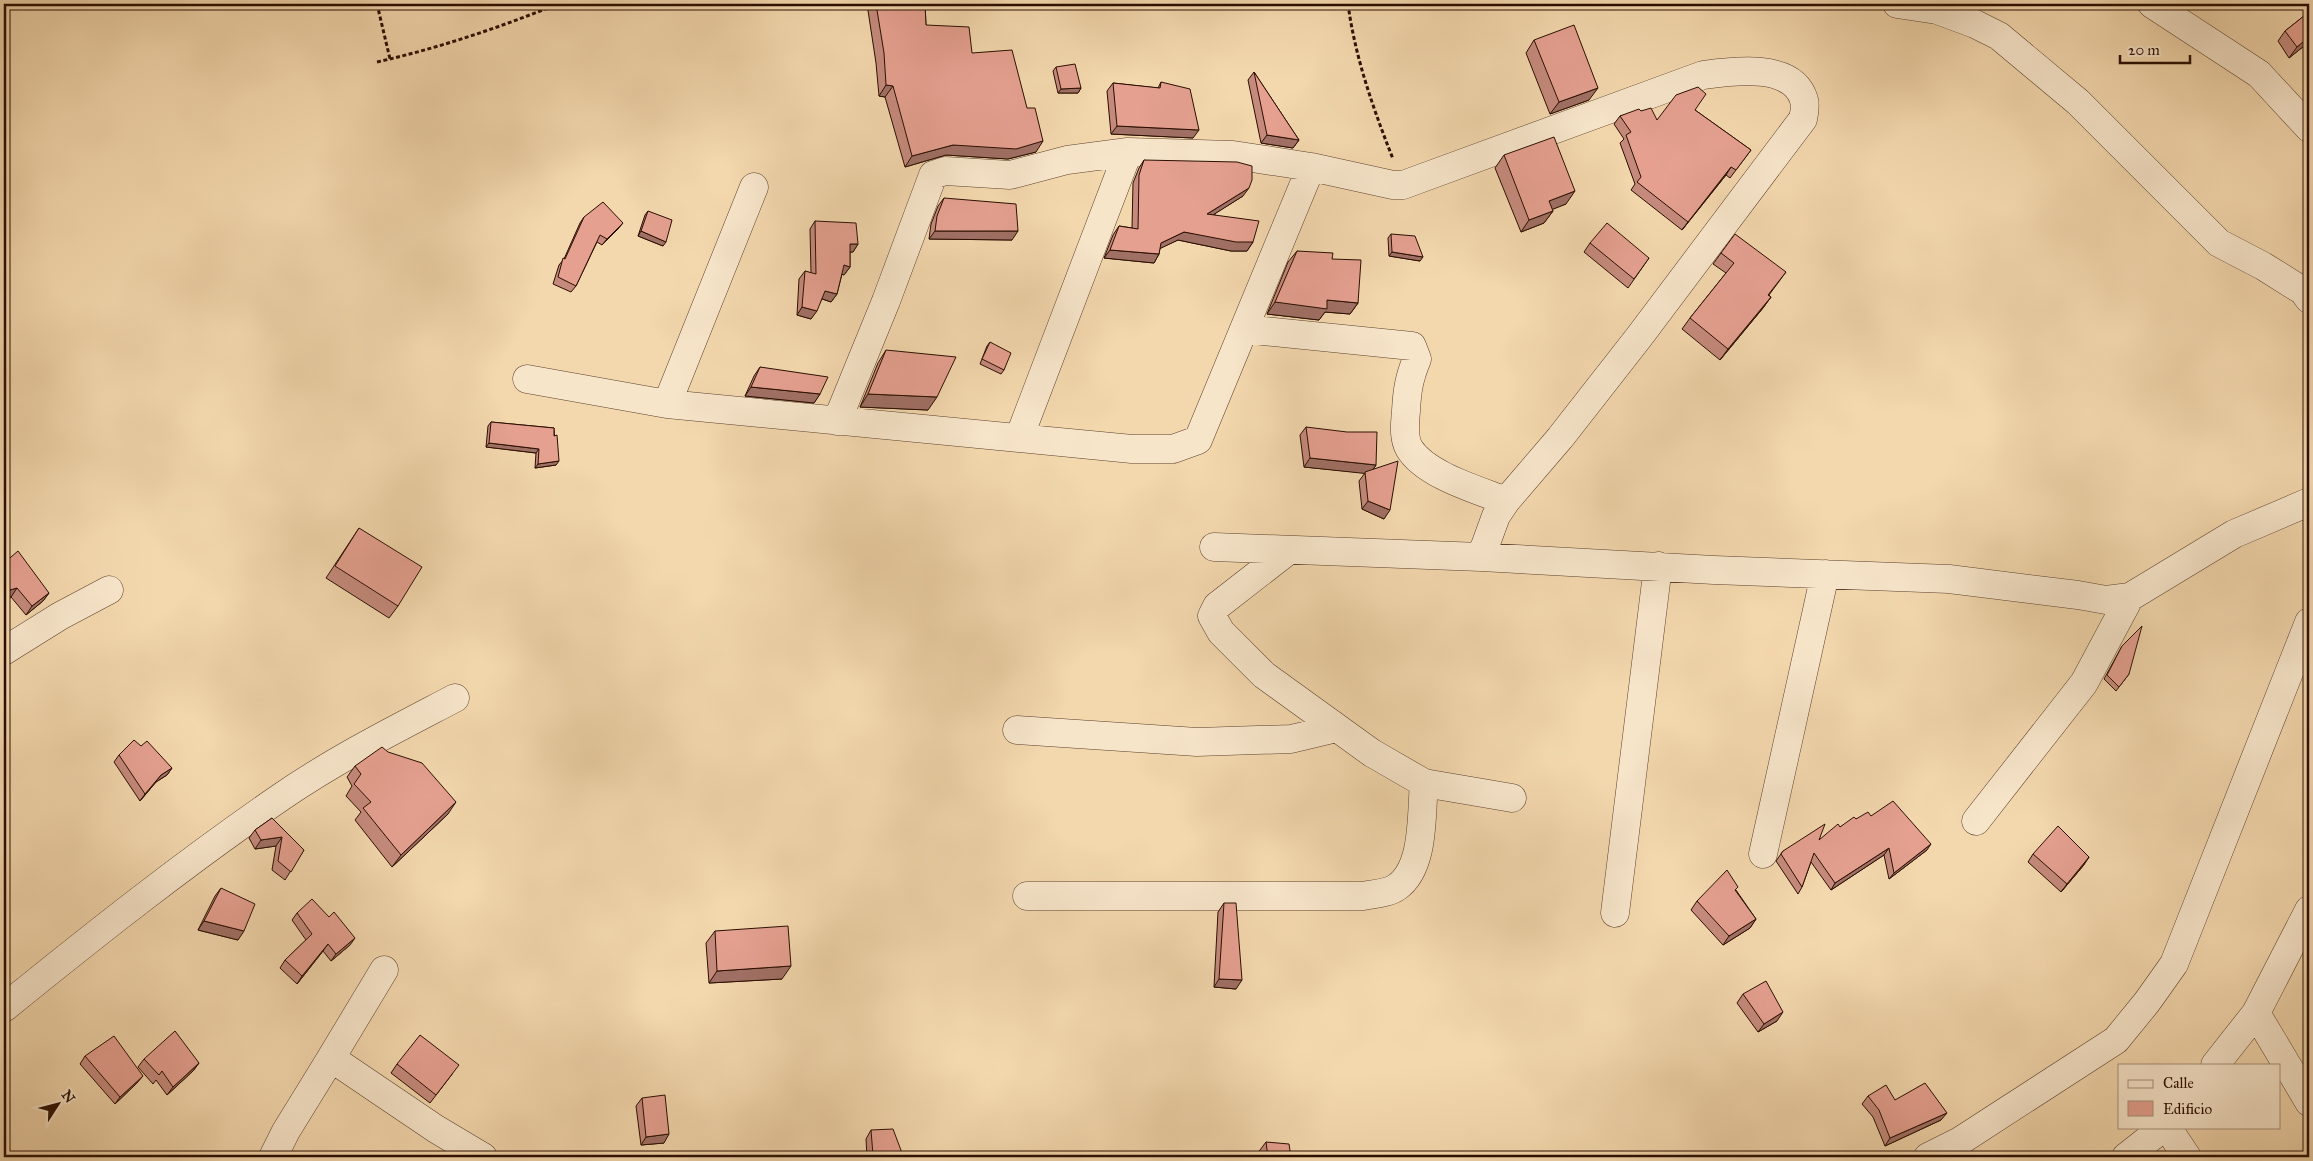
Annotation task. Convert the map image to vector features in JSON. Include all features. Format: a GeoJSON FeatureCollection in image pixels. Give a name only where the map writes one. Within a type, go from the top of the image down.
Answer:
{"type":"FeatureCollection","features":[{"type":"Feature","properties":{"kind":"street"},"geometry":{"type":"LineString","coordinates":[[1897,4],[1937,10],[1976,24],[1999,36],[2078,102],[2219,243],[2263,266],[2303,291],[2309,299]]}},
{"type":"Feature","properties":{"kind":"street"},"geometry":{"type":"LineString","coordinates":[[2152,4],[2258,74],[2309,128]]}},
{"type":"Feature","properties":{"kind":"street"},"geometry":{"type":"LineString","coordinates":[[837,421],[886,301],[933,175],[945,171],[1010,175],[1067,160],[1128,152],[1233,155],[1311,167],[1393,185],[1403,185],[1703,75],[1740,70],[1777,75],[1796,85],[1804,101],[1803,119],[1798,127],[1633,345],[1560,438],[1506,501],[1496,516],[1481,556]]}},
{"type":"Feature","properties":{"kind":"street"},"geometry":{"type":"LineString","coordinates":[[1019,438],[1128,152]]}},
{"type":"Feature","properties":{"kind":"street"},"geometry":{"type":"LineString","coordinates":[[527,379],[667,404],[1132,449],[1174,449],[1198,440],[1311,167]]}},
{"type":"Feature","properties":{"kind":"street"},"geometry":{"type":"LineString","coordinates":[[667,404],[754,187]]}},
{"type":"Feature","properties":{"kind":"street"},"geometry":{"type":"LineString","coordinates":[[1244,329],[1412,346],[1416,359],[1408,379],[1404,433],[1410,449],[1424,463],[1450,478],[1506,501]]}},
{"type":"Feature","properties":{"kind":"street"},"geometry":{"type":"LineString","coordinates":[[1214,547],[1481,556],[1949,579],[2106,600],[2130,597],[2234,534],[2309,502]]}},
{"type":"Feature","properties":{"kind":"street"},"geometry":{"type":"LineString","coordinates":[[1289,550],[1217,606],[1212,616],[1221,632],[1264,676],[1372,753],[1424,783],[1512,798]]}},
{"type":"Feature","properties":{"kind":"street"},"geometry":{"type":"LineString","coordinates":[[1614,912],[1658,566]]}},
{"type":"Feature","properties":{"kind":"street"},"geometry":{"type":"LineString","coordinates":[[1763,854],[1825,574]]}},
{"type":"Feature","properties":{"kind":"street"},"geometry":{"type":"LineString","coordinates":[[4,651],[60,616],[109,590]]}},
{"type":"Feature","properties":{"kind":"street"},"geometry":{"type":"LineString","coordinates":[[1976,822],[2084,683],[2130,597]]}},
{"type":"Feature","properties":{"kind":"street"},"geometry":{"type":"LineString","coordinates":[[1928,1157],[1960,1141],[2116,1040],[2148,1002],[2174,964],[2309,622]]}},
{"type":"Feature","properties":{"kind":"street"},"geometry":{"type":"LineString","coordinates":[[4,1008],[123,911],[282,796],[360,748],[455,698]]}},
{"type":"Feature","properties":{"kind":"street"},"geometry":{"type":"LineString","coordinates":[[1017,730],[1197,742],[1291,739],[1337,728]]}},
{"type":"Feature","properties":{"kind":"street"},"geometry":{"type":"LineString","coordinates":[[1027,896],[1363,896],[1396,888],[1409,876],[1417,858],[1424,783]]}},
{"type":"Feature","properties":{"kind":"street"},"geometry":{"type":"LineString","coordinates":[[2216,1064],[2256,1013],[2309,910]]}},
{"type":"Feature","properties":{"kind":"street"},"geometry":{"type":"LineString","coordinates":[[273,1157],[286,1130],[384,970]]}},
{"type":"Feature","properties":{"kind":"street"},"geometry":{"type":"LineString","coordinates":[[2256,1013],[2309,1102]]}},
{"type":"Feature","properties":{"kind":"street"},"geometry":{"type":"LineString","coordinates":[[331,1058],[436,1129],[483,1157]]}},
{"type":"Feature","properties":{"kind":"street"},"geometry":{"type":"LineString","coordinates":[[2126,1157],[2164,1128]]}},
{"type":"Feature","properties":{"kind":"street"},"geometry":{"type":"LineString","coordinates":[[2166,1128],[2187,1157]]}},
{"type":"Feature","properties":{"kind":"path"},"geometry":{"type":"LineString","coordinates":[[377,4],[390,58]]}},
{"type":"Feature","properties":{"kind":"path"},"geometry":{"type":"LineString","coordinates":[[376,62],[434,48],[513,22],[558,4]]}},
{"type":"Feature","properties":{"kind":"path"},"geometry":{"type":"LineString","coordinates":[[1348,4],[1352,38],[1378,122],[1403,185]]}},
{"type":"Feature","properties":{"kind":"building"},"geometry":{"type":"Polygon","coordinates":[[[876,4],[925,4],[926,25],[969,27],[972,53],[1012,50],[1027,108],[1035,108],[1043,141],[1016,149],[953,145],[912,156],[893,86],[886,85],[884,53],[876,4]]]}},
{"type":"Feature","properties":{"kind":"building"},"geometry":{"type":"Polygon","coordinates":[[[2309,12],[2309,37],[2297,47],[2285,31],[2309,12]]]}},
{"type":"Feature","properties":{"kind":"building"},"geometry":{"type":"Polygon","coordinates":[[[1574,25],[1598,88],[1559,102],[1534,40],[1574,25]]]}},
{"type":"Feature","properties":{"kind":"building"},"geometry":{"type":"Polygon","coordinates":[[[1075,64],[1081,88],[1061,89],[1056,67],[1075,64]]]}},
{"type":"Feature","properties":{"kind":"building"},"geometry":{"type":"Polygon","coordinates":[[[1254,72],[1299,140],[1267,135],[1254,72]]]}},
{"type":"Feature","properties":{"kind":"building"},"geometry":{"type":"Polygon","coordinates":[[[1161,82],[1190,89],[1199,130],[1117,126],[1113,83],[1160,88],[1161,82]]]}},
{"type":"Feature","properties":{"kind":"building"},"geometry":{"type":"Polygon","coordinates":[[[1698,87],[1706,94],[1695,110],[1751,150],[1736,170],[1731,167],[1688,222],[1637,182],[1641,177],[1626,135],[1631,132],[1620,116],[1639,109],[1641,111],[1651,108],[1657,120],[1676,95],[1698,87]]]}},
{"type":"Feature","properties":{"kind":"building"},"geometry":{"type":"Polygon","coordinates":[[[1554,137],[1575,191],[1549,201],[1553,211],[1529,220],[1504,155],[1554,137]]]}},
{"type":"Feature","properties":{"kind":"building"},"geometry":{"type":"Polygon","coordinates":[[[1144,160],[1237,162],[1252,166],[1252,180],[1249,188],[1207,214],[1259,221],[1253,242],[1236,242],[1184,232],[1161,243],[1159,254],[1110,250],[1119,226],[1138,229],[1139,175],[1144,160]]]}},
{"type":"Feature","properties":{"kind":"building"},"geometry":{"type":"Polygon","coordinates":[[[944,198],[1016,204],[1018,231],[935,231],[937,216],[944,198]]]}},
{"type":"Feature","properties":{"kind":"building"},"geometry":{"type":"Polygon","coordinates":[[[603,202],[623,223],[607,239],[600,235],[576,286],[558,277],[563,258],[565,259],[584,217],[603,202]]]}},
{"type":"Feature","properties":{"kind":"building"},"geometry":{"type":"Polygon","coordinates":[[[648,211],[672,220],[666,242],[641,231],[648,211]]]}},
{"type":"Feature","properties":{"kind":"building"},"geometry":{"type":"Polygon","coordinates":[[[815,221],[856,223],[858,244],[850,244],[850,267],[844,265],[837,294],[825,291],[817,311],[802,307],[805,271],[816,274],[815,221]]]}},
{"type":"Feature","properties":{"kind":"building"},"geometry":{"type":"Polygon","coordinates":[[[1607,223],[1649,258],[1634,279],[1590,243],[1607,223]]]}},
{"type":"Feature","properties":{"kind":"building"},"geometry":{"type":"Polygon","coordinates":[[[1391,234],[1415,236],[1423,257],[1392,252],[1391,234]]]}},
{"type":"Feature","properties":{"kind":"building"},"geometry":{"type":"Polygon","coordinates":[[[1735,234],[1786,272],[1768,295],[1771,297],[1728,349],[1690,318],[1734,263],[1721,253],[1735,234]]]}},
{"type":"Feature","properties":{"kind":"building"},"geometry":{"type":"Polygon","coordinates":[[[1297,251],[1333,253],[1332,259],[1361,260],[1358,303],[1327,300],[1327,309],[1275,302],[1297,251]]]}},
{"type":"Feature","properties":{"kind":"building"},"geometry":{"type":"Polygon","coordinates":[[[990,342],[1011,353],[1004,370],[982,359],[990,342]]]}},
{"type":"Feature","properties":{"kind":"building"},"geometry":{"type":"Polygon","coordinates":[[[886,350],[956,357],[937,397],[868,394],[886,350]]]}},
{"type":"Feature","properties":{"kind":"building"},"geometry":{"type":"Polygon","coordinates":[[[760,367],[828,377],[820,394],[751,387],[760,367]]]}},
{"type":"Feature","properties":{"kind":"building"},"geometry":{"type":"Polygon","coordinates":[[[491,422],[554,428],[554,436],[557,435],[559,461],[538,464],[539,449],[489,443],[491,422]]]}},
{"type":"Feature","properties":{"kind":"building"},"geometry":{"type":"Polygon","coordinates":[[[1306,427],[1347,432],[1377,432],[1376,465],[1310,458],[1306,427]]]}},
{"type":"Feature","properties":{"kind":"building"},"geometry":{"type":"Polygon","coordinates":[[[1398,461],[1390,510],[1368,501],[1365,472],[1398,461]]]}},
{"type":"Feature","properties":{"kind":"building"},"geometry":{"type":"Polygon","coordinates":[[[359,528],[422,567],[398,606],[335,566],[359,528]]]}},
{"type":"Feature","properties":{"kind":"building"},"geometry":{"type":"Polygon","coordinates":[[[18,551],[49,593],[32,606],[17,588],[10,590],[4,582],[4,563],[18,551]]]}},
{"type":"Feature","properties":{"kind":"building"},"geometry":{"type":"Polygon","coordinates":[[[2142,626],[2129,674],[2119,687],[2107,675],[2122,646],[2142,626]]]}},
{"type":"Feature","properties":{"kind":"building"},"geometry":{"type":"Polygon","coordinates":[[[134,740],[141,746],[147,741],[172,768],[161,775],[145,794],[119,755],[134,740]]]}},
{"type":"Feature","properties":{"kind":"building"},"geometry":{"type":"Polygon","coordinates":[[[382,747],[388,752],[422,763],[456,802],[401,855],[363,808],[371,802],[354,784],[361,774],[355,766],[382,747]]]}},
{"type":"Feature","properties":{"kind":"building"},"geometry":{"type":"Polygon","coordinates":[[[1893,801],[1931,844],[1894,873],[1889,848],[1835,883],[1814,853],[1802,887],[1781,854],[1783,851],[1825,824],[1819,840],[1838,824],[1840,827],[1854,817],[1856,819],[1868,812],[1871,816],[1893,801]]]}},
{"type":"Feature","properties":{"kind":"building"},"geometry":{"type":"Polygon","coordinates":[[[272,818],[304,850],[291,872],[278,861],[282,837],[261,840],[255,830],[272,818]]]}},
{"type":"Feature","properties":{"kind":"building"},"geometry":{"type":"Polygon","coordinates":[[[2058,826],[2089,857],[2067,884],[2033,854],[2058,826]]]}},
{"type":"Feature","properties":{"kind":"building"},"geometry":{"type":"Polygon","coordinates":[[[1727,870],[1738,887],[1735,890],[1756,919],[1729,936],[1697,901],[1727,870]]]}},
{"type":"Feature","properties":{"kind":"building"},"geometry":{"type":"Polygon","coordinates":[[[221,888],[255,904],[244,931],[204,921],[221,888]]]}},
{"type":"Feature","properties":{"kind":"building"},"geometry":{"type":"Polygon","coordinates":[[[312,899],[329,917],[334,912],[355,938],[336,954],[328,944],[302,976],[285,960],[312,934],[297,913],[312,899]]]}},
{"type":"Feature","properties":{"kind":"building"},"geometry":{"type":"Polygon","coordinates":[[[1224,903],[1236,903],[1242,980],[1219,979],[1224,903]]]}},
{"type":"Feature","properties":{"kind":"building"},"geometry":{"type":"Polygon","coordinates":[[[788,926],[791,966],[717,971],[715,931],[788,926]]]}},
{"type":"Feature","properties":{"kind":"building"},"geometry":{"type":"Polygon","coordinates":[[[1766,981],[1783,1012],[1764,1024],[1743,994],[1766,981]]]}},
{"type":"Feature","properties":{"kind":"building"},"geometry":{"type":"Polygon","coordinates":[[[175,1031],[199,1063],[173,1087],[162,1071],[159,1075],[144,1059],[175,1031]]]}},
{"type":"Feature","properties":{"kind":"building"},"geometry":{"type":"Polygon","coordinates":[[[420,1035],[459,1065],[436,1095],[397,1064],[420,1035]]]}},
{"type":"Feature","properties":{"kind":"building"},"geometry":{"type":"Polygon","coordinates":[[[114,1036],[143,1076],[120,1097],[85,1056],[114,1036]]]}},
{"type":"Feature","properties":{"kind":"building"},"geometry":{"type":"Polygon","coordinates":[[[1925,1083],[1947,1113],[1890,1138],[1879,1110],[1868,1096],[1886,1085],[1895,1100],[1925,1083]]]}},
{"type":"Feature","properties":{"kind":"building"},"geometry":{"type":"Polygon","coordinates":[[[665,1095],[669,1134],[646,1137],[642,1098],[665,1095]]]}},
{"type":"Feature","properties":{"kind":"building"},"geometry":{"type":"Polygon","coordinates":[[[893,1129],[902,1153],[873,1155],[871,1130],[893,1129]]]}},
{"type":"Feature","properties":{"kind":"building"},"geometry":{"type":"Polygon","coordinates":[[[1266,1142],[1289,1144],[1291,1157],[1268,1157],[1266,1142]]]}}]}
